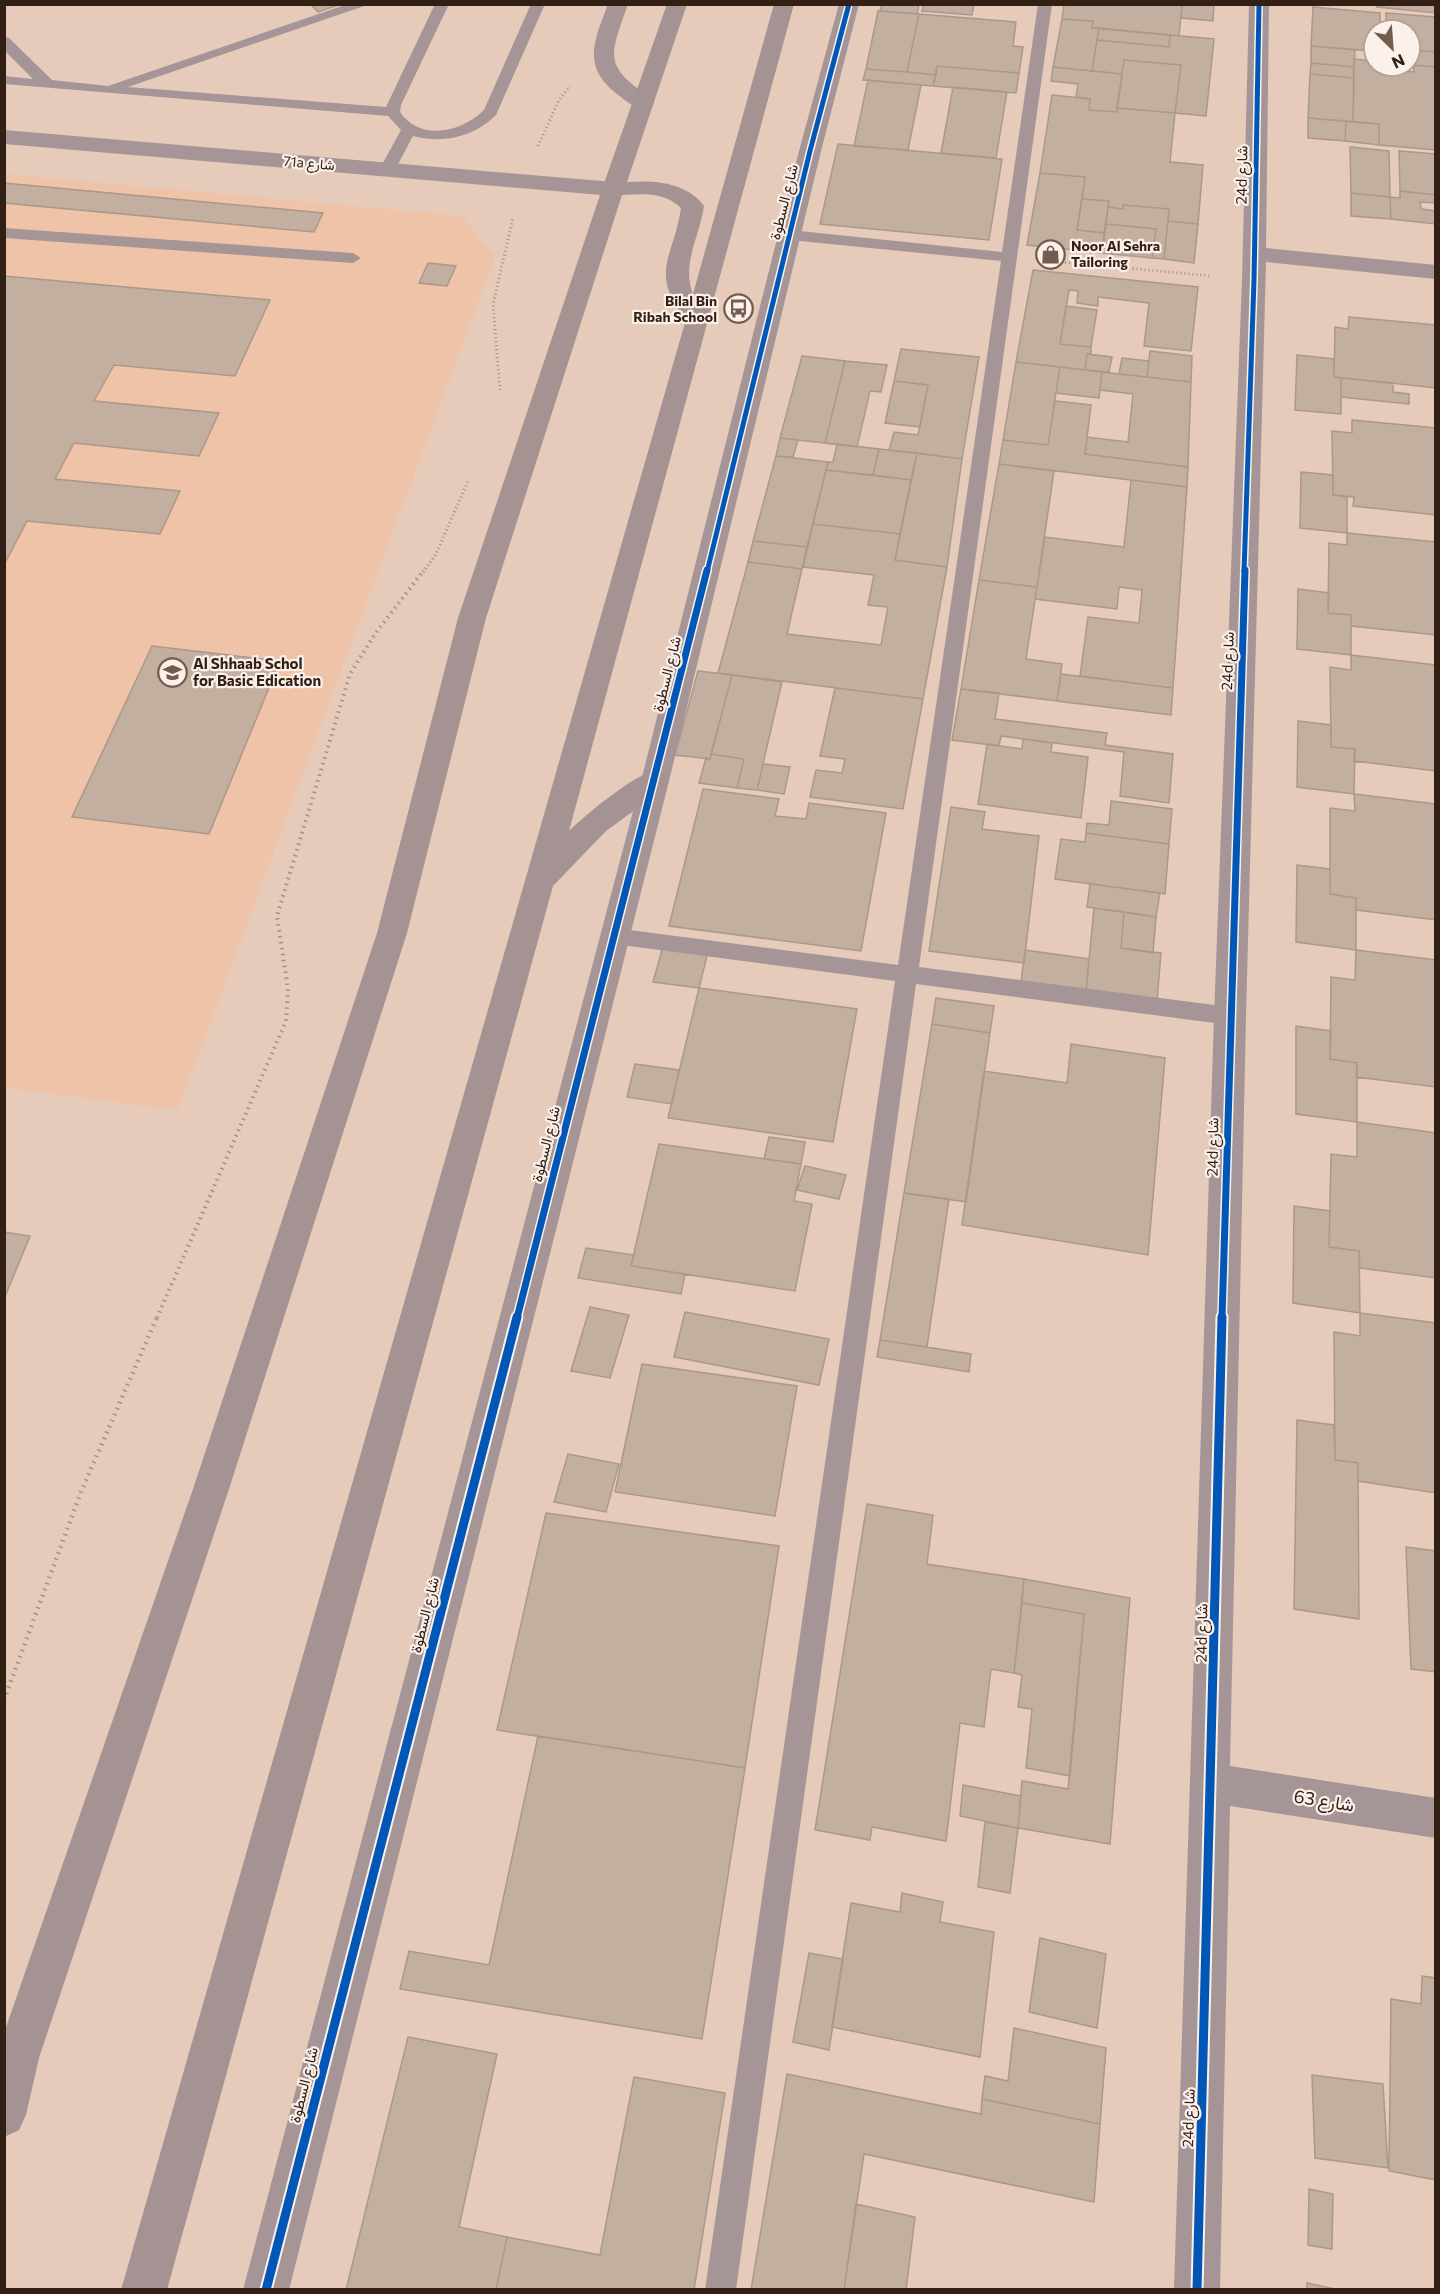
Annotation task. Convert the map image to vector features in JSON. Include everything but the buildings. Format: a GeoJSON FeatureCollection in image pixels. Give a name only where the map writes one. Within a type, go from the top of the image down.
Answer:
{"type":"FeatureCollection","features":[{"type":"Feature","properties":{"kind":"main road"},"geometry":{"type":"LineString","coordinates":[[4,2115],[10,2067],[211,1490],[392,933],[472,618],[613,189],[677,4]]}},
{"type":"Feature","properties":{"kind":"main road"},"geometry":{"type":"LineString","coordinates":[[144,2289],[698,318],[783,4]]}},
{"type":"Feature","properties":{"kind":"main road"},"geometry":{"type":"LineString","coordinates":[[613,189],[669,190],[684,196],[693,206],[675,276],[681,295],[698,318]]}},
{"type":"Feature","properties":{"kind":"main road"},"geometry":{"type":"LineString","coordinates":[[536,891],[559,858],[586,829],[619,803],[655,781]]}},
{"type":"Feature","properties":{"kind":"street"},"geometry":{"type":"LineString","coordinates":[[618,4],[601,58],[604,69],[611,79],[643,103]]}},
{"type":"Feature","properties":{"kind":"street","name":"شارع السطوة"},"geometry":{"type":"LineString","coordinates":[[266,2289],[655,781],[849,4]]}},
{"type":"Feature","properties":{"kind":"street","name":"24d شارع"},"geometry":{"type":"LineString","coordinates":[[1197,2289],[1212,1783],[1230,1016],[1254,267],[1259,4]]}},
{"type":"Feature","properties":{"kind":"street","name":"71a شارع"},"geometry":{"type":"LineString","coordinates":[[4,136],[522,183],[613,189]]}},
{"type":"Feature","properties":{"kind":"street"},"geometry":{"type":"LineString","coordinates":[[1254,267],[1436,272]]}},
{"type":"Feature","properties":{"kind":"street","name":"شارع 63"},"geometry":{"type":"LineString","coordinates":[[1212,1783],[1436,1818]]}},
{"type":"Feature","properties":{"kind":"lane"},"geometry":{"type":"LineString","coordinates":[[105,90],[363,4]]}},
{"type":"Feature","properties":{"kind":"lane"},"geometry":{"type":"LineString","coordinates":[[442,4],[394,105],[393,112],[401,124],[424,134],[458,133],[484,121],[491,112],[538,4]]}},
{"type":"Feature","properties":{"kind":"lane"},"geometry":{"type":"LineString","coordinates":[[720,2289],[1045,4]]}},
{"type":"Feature","properties":{"kind":"lane"},"geometry":{"type":"LineString","coordinates":[[4,41],[46,84]]}},
{"type":"Feature","properties":{"kind":"lane"},"geometry":{"type":"LineString","coordinates":[[4,80],[393,112]]}},
{"type":"Feature","properties":{"kind":"lane"},"geometry":{"type":"LineString","coordinates":[[387,170],[409,129]]}},
{"type":"Feature","properties":{"kind":"lane"},"geometry":{"type":"LineString","coordinates":[[4,233],[353,258]]}},
{"type":"Feature","properties":{"kind":"lane"},"geometry":{"type":"LineString","coordinates":[[790,235],[1008,257]]}},
{"type":"Feature","properties":{"kind":"lane"},"geometry":{"type":"LineString","coordinates":[[614,936],[1230,1016]]}},
{"type":"Feature","properties":{"kind":"path"},"geometry":{"type":"LineString","coordinates":[[500,400],[492,304],[522,183],[559,100],[603,47]]}},
{"type":"Feature","properties":{"kind":"path"},"geometry":{"type":"LineString","coordinates":[[1008,257],[1254,267]]}},
{"type":"Feature","properties":{"kind":"path"},"geometry":{"type":"LineString","coordinates":[[4,1700],[81,1492],[286,1021],[288,989],[277,916],[350,674],[375,634],[436,554],[472,471]]}},
{"type":"Feature","properties":{"kind":"shaded area","name":"Al Shhaab Schol for Basic Edication"},"geometry":{"type":"Polygon","coordinates":[[[5,174],[462,216],[495,257],[178,1110],[5,1088],[5,174]]]}},
{"type":"Feature","properties":{"kind":"cycle path"},"geometry":{"type":"LineString","coordinates":[[266,2290],[655,781],[810,151],[849,4]]}},
{"type":"Feature","properties":{"kind":"cycle path"},"geometry":{"type":"LineString","coordinates":[[1197,2290],[1230,1016],[1254,280],[1259,4]]}},
{"type":"Feature","properties":{"kind":"place","name":"Noor Al Sehra Tailoring"},"geometry":{"type":"Point","coordinates":[1050,254]}},
{"type":"Feature","properties":{"kind":"place","name":"Bilal Bin Ribah School"},"geometry":{"type":"Point","coordinates":[738,309]}},
{"type":"Feature","properties":{"kind":"place","name":"Al Shhaab Schol for Basic Edication"},"geometry":{"type":"Point","coordinates":[172,673]}}]}
